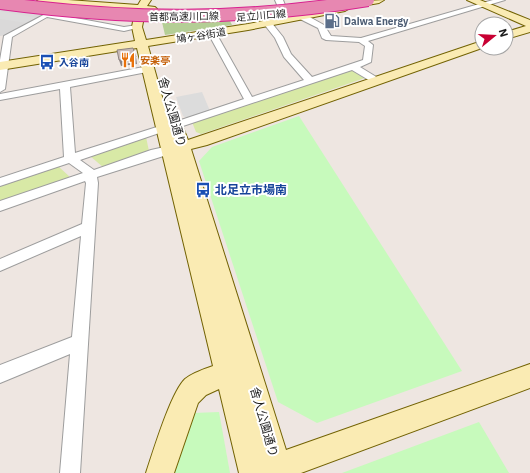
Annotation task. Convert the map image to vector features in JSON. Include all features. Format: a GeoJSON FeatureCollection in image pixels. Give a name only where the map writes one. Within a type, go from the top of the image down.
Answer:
{"type":"FeatureCollection","features":[{"type":"Feature","properties":{"kind":"highway","name":"首都高速川口線"},"geometry":{"type":"LineString","coordinates":[[26,0],[92,8],[183,12],[247,10],[343,0]]}},
{"type":"Feature","properties":{"kind":"highway","name":"首都高速川口線"},"geometry":{"type":"LineString","coordinates":[[0,5],[78,13],[176,17],[287,11],[368,1]]}},
{"type":"Feature","properties":{"kind":"street","name":"足立川口線"},"geometry":{"type":"LineString","coordinates":[[42,0],[142,28]]}},
{"type":"Feature","properties":{"kind":"street"},"geometry":{"type":"LineString","coordinates":[[142,28],[146,0]]}},
{"type":"Feature","properties":{"kind":"street","name":"足立川口線"},"geometry":{"type":"LineString","coordinates":[[0,5],[142,28],[327,0]]}},
{"type":"Feature","properties":{"kind":"street","name":"足立川口線"},"geometry":{"type":"LineString","coordinates":[[281,6],[379,0]]}},
{"type":"Feature","properties":{"kind":"street"},"geometry":{"type":"LineString","coordinates":[[472,0],[530,24]]}},
{"type":"Feature","properties":{"kind":"street"},"geometry":{"type":"LineString","coordinates":[[303,17],[321,27],[326,36],[329,38],[361,40],[501,0]]}},
{"type":"Feature","properties":{"kind":"street","name":"鳩ヶ谷街道"},"geometry":{"type":"LineString","coordinates":[[142,28],[212,33],[303,17],[368,1]]}},
{"type":"Feature","properties":{"kind":"street","name":"鳩ヶ谷街道"},"geometry":{"type":"LineString","coordinates":[[1,66],[142,28],[277,19],[284,16],[281,6]]}},
{"type":"Feature","properties":{"kind":"street"},"geometry":{"type":"LineString","coordinates":[[0,89],[4,70],[1,66],[4,37],[49,14]]}},
{"type":"Feature","properties":{"kind":"street"},"geometry":{"type":"LineString","coordinates":[[268,24],[279,37],[287,55],[310,81]]}},
{"type":"Feature","properties":{"kind":"street","name":"舎人公園通り"},"geometry":{"type":"LineString","coordinates":[[142,28],[149,70],[170,126]]}},
{"type":"Feature","properties":{"kind":"street","name":"舎人公園通り"},"geometry":{"type":"LineString","coordinates":[[142,28],[268,472]]}},
{"type":"Feature","properties":{"kind":"street"},"geometry":{"type":"LineString","coordinates":[[514,33],[530,28]]}},
{"type":"Feature","properties":{"kind":"street"},"geometry":{"type":"LineString","coordinates":[[212,33],[250,101]]}},
{"type":"Feature","properties":{"kind":"street"},"geometry":{"type":"LineString","coordinates":[[0,182],[367,62],[369,45],[361,40]]}},
{"type":"Feature","properties":{"kind":"street"},"geometry":{"type":"LineString","coordinates":[[0,206],[90,174],[176,148],[474,47]]}},
{"type":"Feature","properties":{"kind":"street"},"geometry":{"type":"LineString","coordinates":[[354,67],[375,80]]}},
{"type":"Feature","properties":{"kind":"street"},"geometry":{"type":"LineString","coordinates":[[0,97],[149,70]]}},
{"type":"Feature","properties":{"kind":"street"},"geometry":{"type":"LineString","coordinates":[[64,85],[69,155],[73,162],[89,171],[92,183],[90,226],[70,473]]}},
{"type":"Feature","properties":{"kind":"street","name":"舎人公園通り"},"geometry":{"type":"LineString","coordinates":[[176,148],[228,374],[268,472]]}},
{"type":"Feature","properties":{"kind":"street"},"geometry":{"type":"LineString","coordinates":[[0,265],[90,226]]}},
{"type":"Feature","properties":{"kind":"street"},"geometry":{"type":"LineString","coordinates":[[0,374],[81,341]]}},
{"type":"Feature","properties":{"kind":"street"},"geometry":{"type":"LineString","coordinates":[[160,473],[186,402],[192,390],[201,383],[228,374]]}},
{"type":"Feature","properties":{"kind":"street"},"geometry":{"type":"LineString","coordinates":[[268,472],[530,376]]}},
{"type":"Feature","properties":{"kind":"shaded area"},"geometry":{"type":"Polygon","coordinates":[[[0,8],[40,14],[41,16],[7,35],[0,36],[0,8]]]}},
{"type":"Feature","properties":{"kind":"shaded area"},"geometry":{"type":"Polygon","coordinates":[[[0,11],[36,18],[26,23],[0,19],[0,11]]]}},
{"type":"Feature","properties":{"kind":"shaded area"},"geometry":{"type":"Polygon","coordinates":[[[202,92],[210,111],[187,118],[183,116],[176,97],[202,92]]]}},
{"type":"Feature","properties":{"kind":"green space"},"geometry":{"type":"Polygon","coordinates":[[[229,19],[232,25],[165,35],[162,22],[229,19]]]}},
{"type":"Feature","properties":{"kind":"green space"},"geometry":{"type":"Polygon","coordinates":[[[351,70],[365,78],[201,134],[196,132],[192,122],[351,70]]]}},
{"type":"Feature","properties":{"kind":"green space"},"geometry":{"type":"Polygon","coordinates":[[[299,116],[462,371],[317,423],[278,402],[199,161],[212,147],[299,116]]]}},
{"type":"Feature","properties":{"kind":"green space"},"geometry":{"type":"Polygon","coordinates":[[[146,137],[149,151],[103,167],[90,156],[146,137]]]}},
{"type":"Feature","properties":{"kind":"green space"},"geometry":{"type":"Polygon","coordinates":[[[58,166],[71,178],[0,202],[0,185],[58,166]]]}},
{"type":"Feature","properties":{"kind":"green space"},"geometry":{"type":"Polygon","coordinates":[[[219,412],[230,473],[172,473],[193,413],[219,412]]]}},
{"type":"Feature","properties":{"kind":"green space"},"geometry":{"type":"Polygon","coordinates":[[[479,422],[509,473],[342,473],[479,422]]]}},
{"type":"Feature","properties":{"kind":"building"},"geometry":{"type":"Polygon","coordinates":[[[133,48],[136,57],[119,60],[117,50],[133,48]]]}},
{"type":"Feature","properties":{"kind":"place","name":"Daiwa Energy"},"geometry":{"type":"Point","coordinates":[332,21]}},
{"type":"Feature","properties":{"kind":"place","name":"安楽亭"},"geometry":{"type":"Point","coordinates":[128,60]}},
{"type":"Feature","properties":{"kind":"place","name":"入谷南"},"geometry":{"type":"Point","coordinates":[47,62]}},
{"type":"Feature","properties":{"kind":"place","name":"北足立市場南"},"geometry":{"type":"Point","coordinates":[203,190]}}]}
